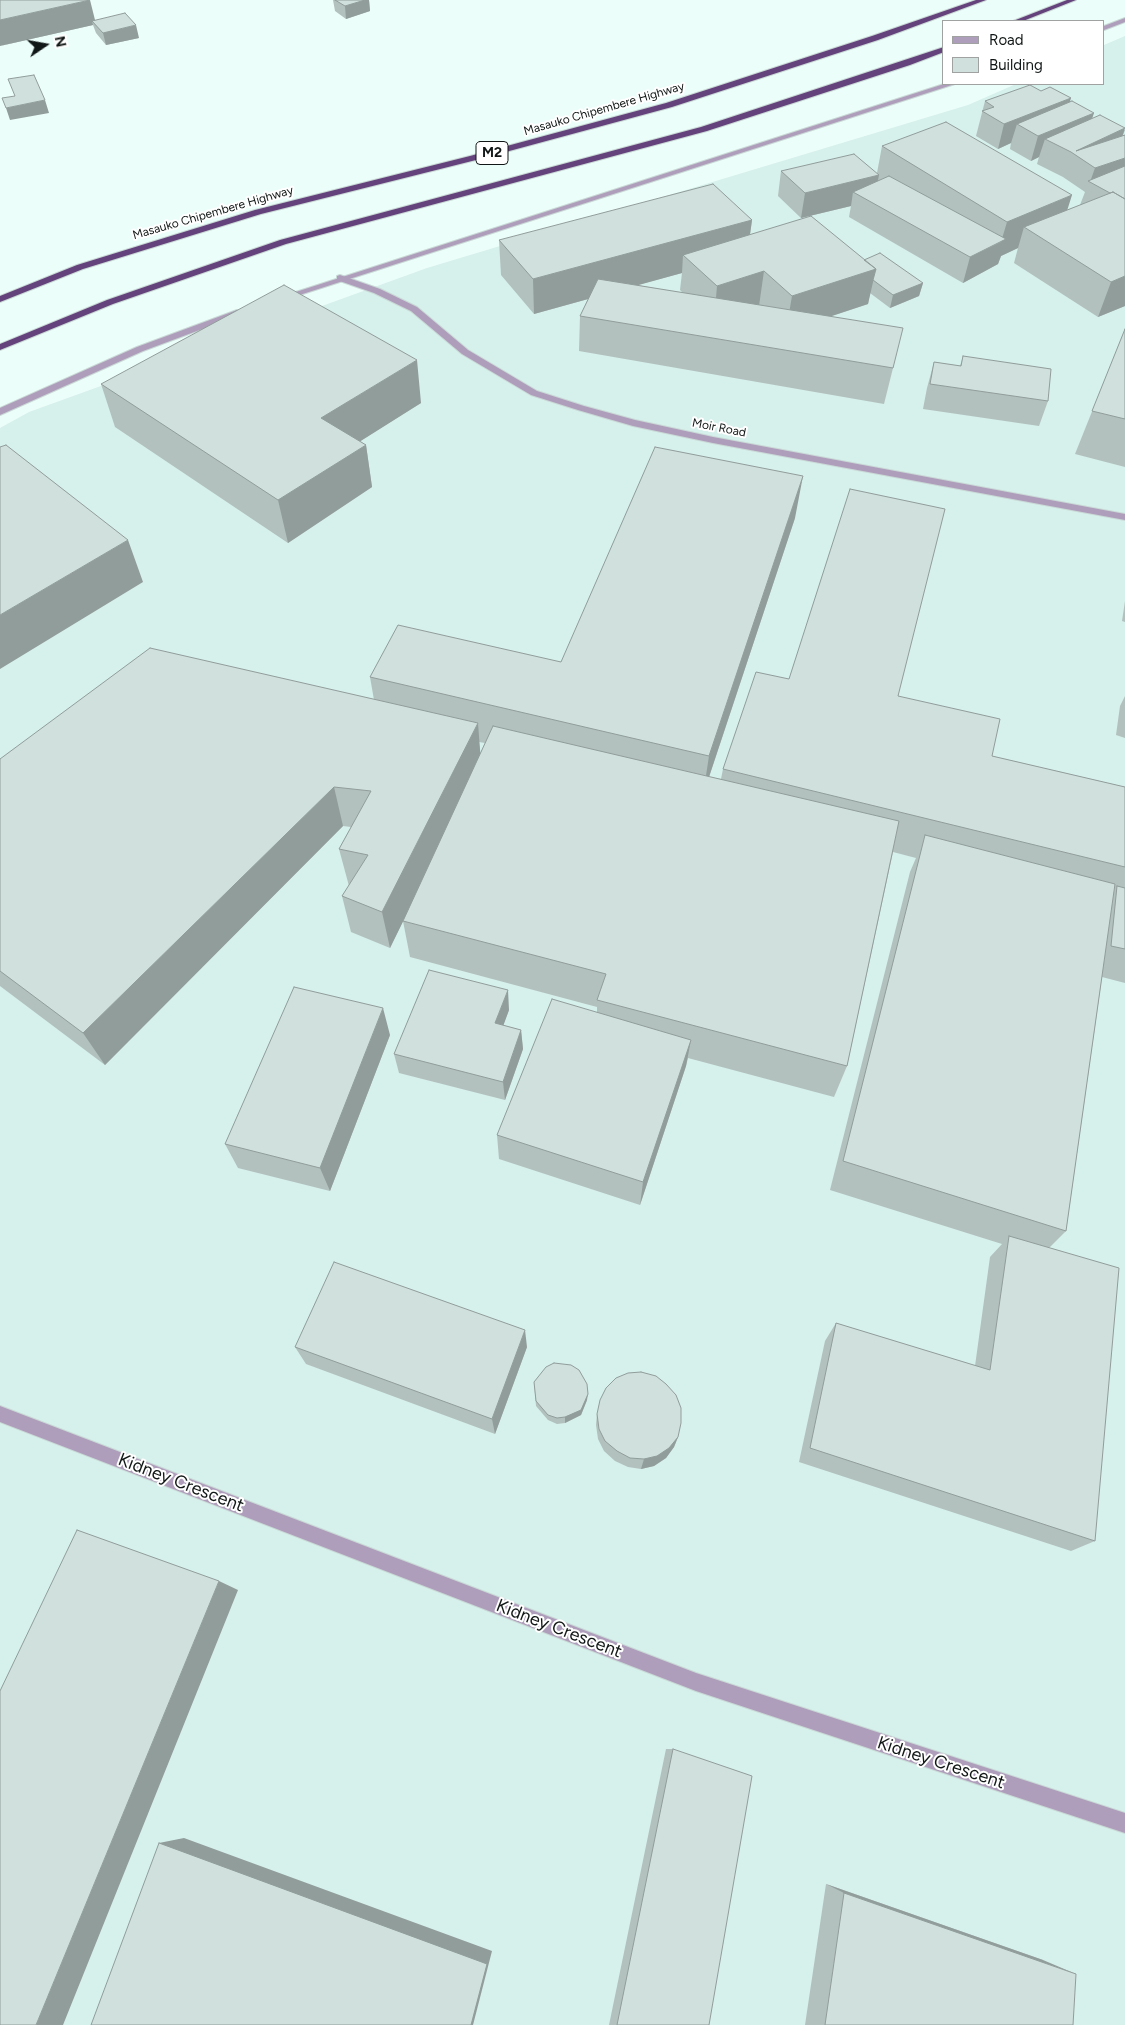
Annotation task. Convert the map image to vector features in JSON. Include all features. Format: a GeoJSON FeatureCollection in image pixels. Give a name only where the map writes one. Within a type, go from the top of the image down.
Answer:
{"type":"FeatureCollection","features":[{"type":"Feature","properties":{"kind":"highway","name":"Masauko Chipembere Highway"},"geometry":{"type":"LineString","coordinates":[[0,299],[80,267],[258,212],[473,158],[669,105],[876,38],[983,0]]}},
{"type":"Feature","properties":{"kind":"highway"},"geometry":{"type":"LineString","coordinates":[[1020,20],[1073,0]]}},
{"type":"Feature","properties":{"kind":"highway","name":"M2"},"geometry":{"type":"LineString","coordinates":[[0,347],[110,302],[283,242],[704,130],[942,50]]}},
{"type":"Feature","properties":{"kind":"street"},"geometry":{"type":"LineString","coordinates":[[1105,28],[1125,20]]}},
{"type":"Feature","properties":{"kind":"street"},"geometry":{"type":"LineString","coordinates":[[268,302],[948,85]]}},
{"type":"Feature","properties":{"kind":"street","name":"Moir Road"},"geometry":{"type":"LineString","coordinates":[[340,278],[377,291],[414,309],[465,352],[534,393],[581,408],[633,423],[713,440],[1125,517]]}},
{"type":"Feature","properties":{"kind":"street"},"geometry":{"type":"LineString","coordinates":[[0,412],[140,350],[251,308]]}},
{"type":"Feature","properties":{"kind":"street","name":"Kidney Crescent"},"geometry":{"type":"LineString","coordinates":[[0,1414],[696,1682],[1125,1823]]}},
{"type":"Feature","properties":{"kind":"shaded area"},"geometry":{"type":"Polygon","coordinates":[[[1125,36],[1125,2025],[0,2025],[0,428],[29,412],[427,268],[968,105],[1014,85],[1105,85],[1105,45],[1125,36]]]}},
{"type":"Feature","properties":{"kind":"building"},"geometry":{"type":"Polygon","coordinates":[[[0,0],[90,0],[0,20],[0,0]]]}},
{"type":"Feature","properties":{"kind":"building"},"geometry":{"type":"Polygon","coordinates":[[[335,0],[365,0],[345,6],[335,0]]]}},
{"type":"Feature","properties":{"kind":"building"},"geometry":{"type":"Polygon","coordinates":[[[125,13],[136,25],[103,33],[92,21],[125,13]]]}},
{"type":"Feature","properties":{"kind":"building"},"geometry":{"type":"Polygon","coordinates":[[[34,75],[45,100],[6,108],[2,98],[15,96],[8,79],[34,75]]]}},
{"type":"Feature","properties":{"kind":"building"},"geometry":{"type":"Polygon","coordinates":[[[1030,85],[1041,91],[1050,87],[1071,98],[1004,124],[982,111],[994,107],[985,101],[1030,85]]]}},
{"type":"Feature","properties":{"kind":"building"},"geometry":{"type":"Polygon","coordinates":[[[1072,101],[1094,113],[1038,136],[1017,124],[1072,101]]]}},
{"type":"Feature","properties":{"kind":"building"},"geometry":{"type":"Polygon","coordinates":[[[1100,115],[1125,128],[1076,151],[1125,135],[1125,158],[1095,168],[1071,152],[1045,139],[1100,115]]]}},
{"type":"Feature","properties":{"kind":"building"},"geometry":{"type":"Polygon","coordinates":[[[946,122],[1072,195],[1007,222],[882,146],[946,122]]]}},
{"type":"Feature","properties":{"kind":"building"},"geometry":{"type":"Polygon","coordinates":[[[854,154],[879,175],[805,193],[781,171],[854,154]]]}},
{"type":"Feature","properties":{"kind":"building"},"geometry":{"type":"Polygon","coordinates":[[[1125,166],[1125,199],[1088,181],[1125,166]]]}},
{"type":"Feature","properties":{"kind":"building"},"geometry":{"type":"Polygon","coordinates":[[[889,176],[1006,239],[970,257],[853,192],[889,176]]]}},
{"type":"Feature","properties":{"kind":"building"},"geometry":{"type":"Polygon","coordinates":[[[713,184],[752,220],[533,279],[499,240],[713,184]]]}},
{"type":"Feature","properties":{"kind":"building"},"geometry":{"type":"Polygon","coordinates":[[[1113,192],[1125,199],[1125,276],[1111,282],[1024,227],[1113,192]]]}},
{"type":"Feature","properties":{"kind":"building"},"geometry":{"type":"Polygon","coordinates":[[[811,216],[876,269],[792,296],[764,271],[717,286],[683,255],[811,216]]]}},
{"type":"Feature","properties":{"kind":"building"},"geometry":{"type":"Polygon","coordinates":[[[880,253],[923,283],[893,295],[873,280],[876,269],[864,260],[880,253]]]}},
{"type":"Feature","properties":{"kind":"building"},"geometry":{"type":"Polygon","coordinates":[[[598,279],[903,328],[893,368],[580,316],[598,279]]]}},
{"type":"Feature","properties":{"kind":"building"},"geometry":{"type":"Polygon","coordinates":[[[284,285],[417,360],[321,418],[366,445],[278,500],[101,384],[284,285]]]}},
{"type":"Feature","properties":{"kind":"building"},"geometry":{"type":"Polygon","coordinates":[[[1125,329],[1125,419],[1092,411],[1125,329]]]}},
{"type":"Feature","properties":{"kind":"building"},"geometry":{"type":"Polygon","coordinates":[[[963,356],[1051,369],[1048,401],[930,384],[934,362],[961,366],[963,356]]]}},
{"type":"Feature","properties":{"kind":"building"},"geometry":{"type":"Polygon","coordinates":[[[6,445],[128,540],[0,615],[0,447],[6,445]]]}},
{"type":"Feature","properties":{"kind":"building"},"geometry":{"type":"Polygon","coordinates":[[[655,447],[803,476],[709,756],[370,677],[398,625],[561,662],[655,447]]]}},
{"type":"Feature","properties":{"kind":"building"},"geometry":{"type":"Polygon","coordinates":[[[850,489],[945,509],[898,696],[1000,719],[992,756],[1125,787],[1125,867],[723,769],[756,672],[789,679],[850,489]]]}},
{"type":"Feature","properties":{"kind":"building"},"geometry":{"type":"Polygon","coordinates":[[[150,648],[478,723],[382,912],[342,896],[368,855],[339,849],[371,791],[334,787],[83,1033],[0,971],[0,759],[150,648]]]}},
{"type":"Feature","properties":{"kind":"building"},"geometry":{"type":"Polygon","coordinates":[[[493,726],[899,821],[847,1066],[597,1000],[606,974],[403,921],[493,726]]]}},
{"type":"Feature","properties":{"kind":"building"},"geometry":{"type":"Polygon","coordinates":[[[925,835],[1115,884],[1066,1231],[843,1161],[925,835]]]}},
{"type":"Feature","properties":{"kind":"building"},"geometry":{"type":"Polygon","coordinates":[[[1117,886],[1125,888],[1125,949],[1111,946],[1117,886]]]}},
{"type":"Feature","properties":{"kind":"building"},"geometry":{"type":"Polygon","coordinates":[[[429,970],[508,990],[495,1023],[521,1030],[503,1082],[394,1054],[429,970]]]}},
{"type":"Feature","properties":{"kind":"building"},"geometry":{"type":"Polygon","coordinates":[[[294,987],[383,1008],[320,1168],[225,1144],[294,987]]]}},
{"type":"Feature","properties":{"kind":"building"},"geometry":{"type":"Polygon","coordinates":[[[552,999],[691,1040],[643,1182],[497,1135],[552,999]]]}},
{"type":"Feature","properties":{"kind":"building"},"geometry":{"type":"Polygon","coordinates":[[[1009,1236],[1119,1268],[1095,1541],[810,1448],[836,1323],[990,1370],[1009,1236]]]}},
{"type":"Feature","properties":{"kind":"building"},"geometry":{"type":"Polygon","coordinates":[[[334,1262],[525,1330],[492,1419],[295,1347],[334,1262]]]}},
{"type":"Feature","properties":{"kind":"building"},"geometry":{"type":"Polygon","coordinates":[[[554,1363],[571,1365],[579,1370],[587,1384],[588,1394],[581,1410],[565,1417],[557,1418],[548,1415],[536,1401],[534,1382],[546,1367],[554,1363]]]}},
{"type":"Feature","properties":{"kind":"building"},"geometry":{"type":"Polygon","coordinates":[[[641,1372],[656,1376],[666,1384],[676,1395],[681,1408],[681,1423],[678,1437],[669,1448],[657,1456],[644,1459],[630,1458],[617,1451],[605,1441],[599,1429],[597,1414],[600,1400],[606,1388],[616,1378],[628,1373],[641,1372]]]}},
{"type":"Feature","properties":{"kind":"building"},"geometry":{"type":"Polygon","coordinates":[[[77,1530],[219,1581],[36,2025],[0,2025],[0,1691],[77,1530]]]}},
{"type":"Feature","properties":{"kind":"building"},"geometry":{"type":"Polygon","coordinates":[[[673,1749],[752,1776],[709,2025],[617,2025],[673,1749]]]}},
{"type":"Feature","properties":{"kind":"building"},"geometry":{"type":"Polygon","coordinates":[[[159,1843],[487,1964],[471,2025],[91,2025],[159,1843]]]}},
{"type":"Feature","properties":{"kind":"building"},"geometry":{"type":"Polygon","coordinates":[[[844,1893],[1076,1974],[1073,2025],[825,2025],[844,1893]]]}}]}
